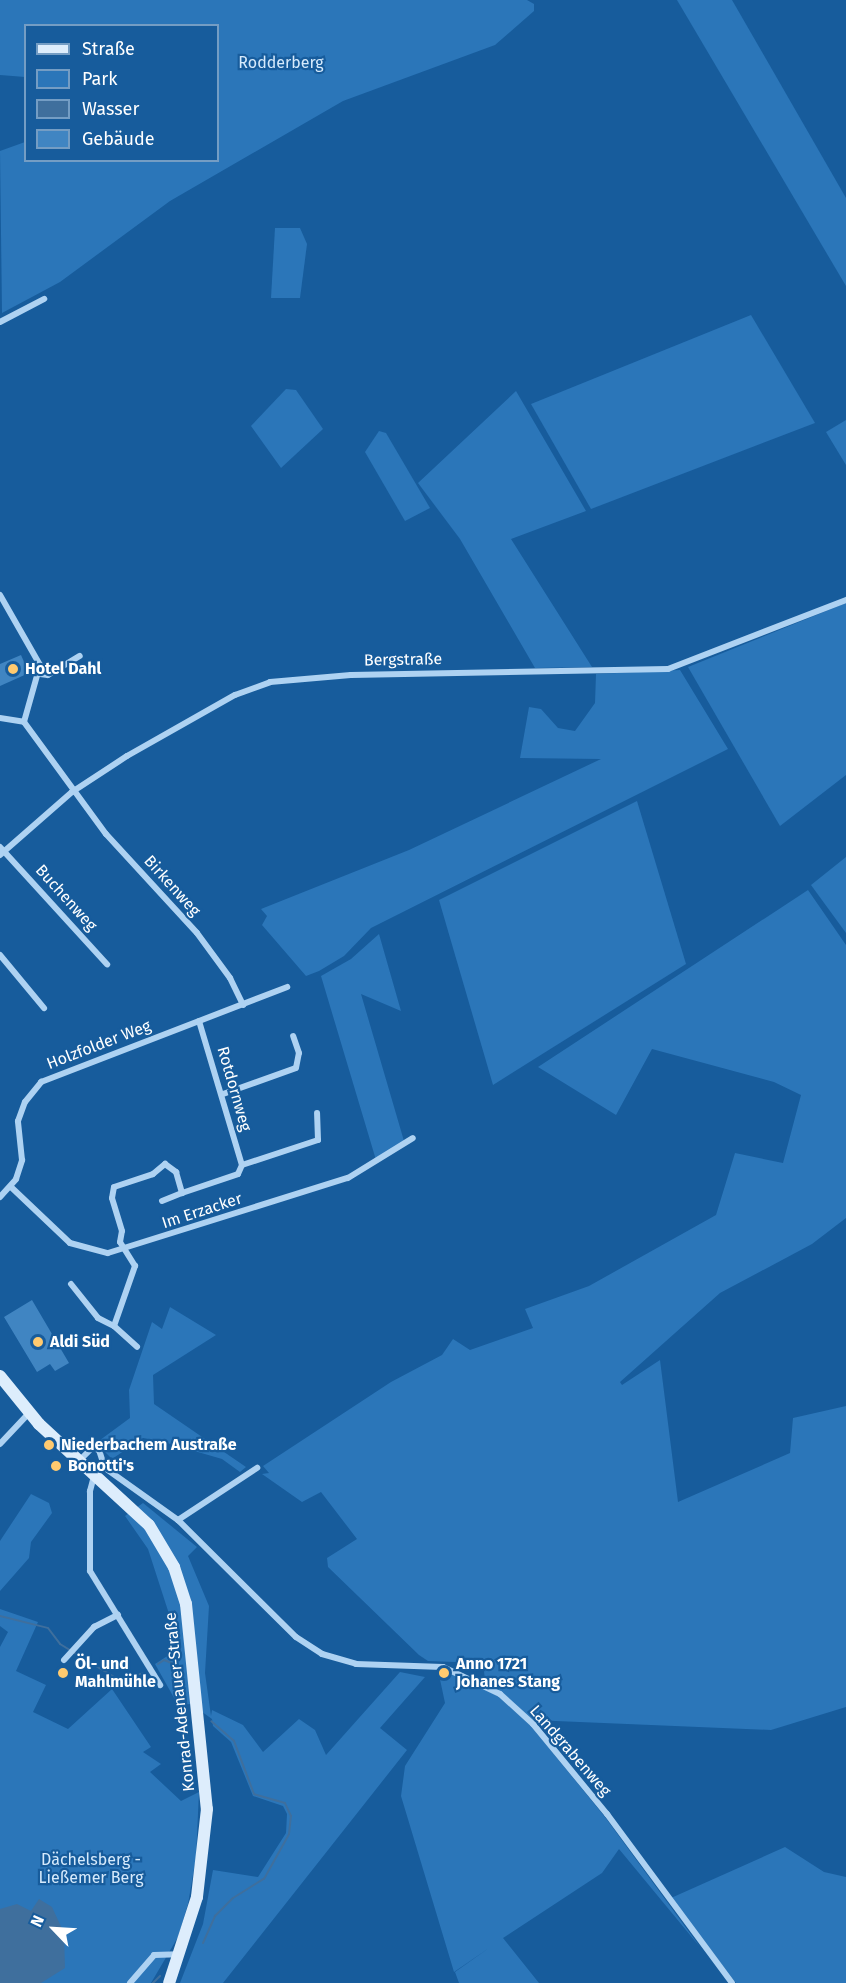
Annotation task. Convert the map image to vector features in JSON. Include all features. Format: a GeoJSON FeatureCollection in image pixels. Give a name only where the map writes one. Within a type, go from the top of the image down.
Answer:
{"type":"FeatureCollection","features":[{"type":"Feature","properties":{"kind":"main road","name":"Konrad-Adenauer-Straße"},"geometry":{"type":"LineString","coordinates":[[0,1376],[29,1413],[96,1473],[149,1525],[174,1567],[186,1604],[207,1809],[197,1897],[181,1955],[169,1983]]}},
{"type":"Feature","properties":{"kind":"street"},"geometry":{"type":"LineString","coordinates":[[0,322],[44,299]]}},
{"type":"Feature","properties":{"kind":"street"},"geometry":{"type":"LineString","coordinates":[[0,595],[35,651],[40,674],[24,722],[0,718]]}},
{"type":"Feature","properties":{"kind":"street","name":"Bergstraße"},"geometry":{"type":"LineString","coordinates":[[2,851],[72,792],[203,712],[270,682],[351,675],[668,669],[846,600]]}},
{"type":"Feature","properties":{"kind":"street"},"geometry":{"type":"LineString","coordinates":[[40,674],[48,675],[80,656]]}},
{"type":"Feature","properties":{"kind":"street","name":"Birkenweg"},"geometry":{"type":"LineString","coordinates":[[24,722],[72,792],[197,933],[230,978],[243,1005]]}},
{"type":"Feature","properties":{"kind":"street","name":"Buchenweg"},"geometry":{"type":"LineString","coordinates":[[2,851],[107,964]]}},
{"type":"Feature","properties":{"kind":"street"},"geometry":{"type":"LineString","coordinates":[[0,955],[44,1008]]}},
{"type":"Feature","properties":{"kind":"street","name":"Holzfolder Weg"},"geometry":{"type":"LineString","coordinates":[[0,1197],[11,1187],[22,1160],[18,1121],[25,1102],[41,1082],[287,987]]}},
{"type":"Feature","properties":{"kind":"street","name":"Rotdornweg"},"geometry":{"type":"LineString","coordinates":[[200,1021],[242,1165]]}},
{"type":"Feature","properties":{"kind":"street"},"geometry":{"type":"LineString","coordinates":[[223,1094],[296,1068],[299,1053],[293,1036]]}},
{"type":"Feature","properties":{"kind":"street"},"geometry":{"type":"LineString","coordinates":[[162,1201],[238,1174],[242,1165],[318,1140],[316,1113]]}},
{"type":"Feature","properties":{"kind":"street","name":"Im Erzacker"},"geometry":{"type":"LineString","coordinates":[[11,1187],[70,1243],[96,1253],[123,1251],[348,1178],[413,1138]]}},
{"type":"Feature","properties":{"kind":"street"},"geometry":{"type":"LineString","coordinates":[[114,1326],[135,1266],[123,1251],[112,1198],[114,1187],[153,1174],[165,1164],[176,1172],[182,1193]]}},
{"type":"Feature","properties":{"kind":"street"},"geometry":{"type":"LineString","coordinates":[[71,1284],[98,1318],[114,1326],[137,1347]]}},
{"type":"Feature","properties":{"kind":"street"},"geometry":{"type":"LineString","coordinates":[[0,1444],[29,1413]]}},
{"type":"Feature","properties":{"kind":"street","name":"Landgrabenweg"},"geometry":{"type":"LineString","coordinates":[[80,1460],[92,1448],[99,1450],[105,1468],[178,1520],[296,1637],[322,1654],[356,1664],[443,1667],[500,1694],[533,1724],[607,1814],[732,1983]]}},
{"type":"Feature","properties":{"kind":"street"},"geometry":{"type":"LineString","coordinates":[[178,1520],[257,1468]]}},
{"type":"Feature","properties":{"kind":"street","name":"Konrad-Adenauer-Straße"},"geometry":{"type":"LineString","coordinates":[[96,1473],[90,1491],[90,1571],[160,1685]]}},
{"type":"Feature","properties":{"kind":"street"},"geometry":{"type":"LineString","coordinates":[[66,1656],[72,1647],[94,1627],[118,1615]]}},
{"type":"Feature","properties":{"kind":"street"},"geometry":{"type":"LineString","coordinates":[[130,1983],[154,1955],[170,1951],[181,1955]]}},
{"type":"Feature","properties":{"kind":"green space","name":"Rodderberg"},"geometry":{"type":"Polygon","coordinates":[[[0,0],[527,0],[534,4],[534,11],[495,45],[343,101],[170,201],[60,282],[2,313],[0,151],[24,142],[24,162],[219,162],[219,24],[24,24],[24,77],[0,75],[0,0]]]}},
{"type":"Feature","properties":{"kind":"green space"},"geometry":{"type":"Polygon","coordinates":[[[677,0],[732,0],[846,198],[846,286],[677,0]]]}},
{"type":"Feature","properties":{"kind":"green space"},"geometry":{"type":"Polygon","coordinates":[[[275,228],[300,228],[307,244],[300,298],[271,298],[275,228]]]}},
{"type":"Feature","properties":{"kind":"green space"},"geometry":{"type":"Polygon","coordinates":[[[751,315],[815,423],[591,509],[531,404],[751,315]]]}},
{"type":"Feature","properties":{"kind":"green space"},"geometry":{"type":"Polygon","coordinates":[[[286,389],[296,390],[323,429],[281,468],[251,426],[286,389]]]}},
{"type":"Feature","properties":{"kind":"green space"},"geometry":{"type":"Polygon","coordinates":[[[516,391],[586,511],[511,539],[592,667],[535,668],[460,539],[418,483],[516,391]]]}},
{"type":"Feature","properties":{"kind":"green space"},"geometry":{"type":"Polygon","coordinates":[[[846,420],[846,465],[826,432],[846,420]]]}},
{"type":"Feature","properties":{"kind":"green space"},"geometry":{"type":"Polygon","coordinates":[[[379,431],[386,433],[430,508],[405,521],[365,452],[379,431]]]}},
{"type":"Feature","properties":{"kind":"green space"},"geometry":{"type":"Polygon","coordinates":[[[846,603],[846,775],[780,826],[688,667],[846,603]]]}},
{"type":"Feature","properties":{"kind":"green space"},"geometry":{"type":"Polygon","coordinates":[[[680,670],[728,749],[371,928],[344,956],[306,976],[262,925],[267,916],[261,909],[409,850],[601,759],[520,758],[529,707],[541,709],[558,728],[575,731],[595,703],[596,674],[680,670]]]}},
{"type":"Feature","properties":{"kind":"green space"},"geometry":{"type":"Polygon","coordinates":[[[637,801],[686,964],[493,1085],[439,900],[637,801]]]}},
{"type":"Feature","properties":{"kind":"green space"},"geometry":{"type":"Polygon","coordinates":[[[846,857],[846,933],[811,885],[846,857]]]}},
{"type":"Feature","properties":{"kind":"green space"},"geometry":{"type":"Polygon","coordinates":[[[808,890],[846,945],[846,1218],[812,1244],[720,1293],[620,1382],[622,1385],[660,1360],[678,1502],[790,1453],[793,1418],[846,1406],[846,1707],[771,1730],[532,1720],[485,1680],[483,1663],[428,1661],[419,1655],[328,1567],[327,1558],[357,1539],[321,1492],[302,1502],[262,1474],[269,1473],[263,1466],[391,1382],[442,1355],[453,1339],[470,1350],[533,1328],[525,1309],[589,1286],[716,1215],[735,1153],[783,1163],[801,1095],[774,1082],[652,1049],[616,1115],[538,1067],[808,890]]]}},
{"type":"Feature","properties":{"kind":"green space"},"geometry":{"type":"Polygon","coordinates":[[[379,934],[401,1011],[361,994],[404,1141],[376,1160],[321,976],[351,959],[379,934]]]}},
{"type":"Feature","properties":{"kind":"green space"},"geometry":{"type":"Polygon","coordinates":[[[170,1307],[216,1335],[153,1375],[154,1404],[246,1467],[240,1472],[222,1459],[160,1441],[143,1438],[112,1459],[96,1443],[130,1418],[129,1390],[152,1322],[162,1329],[170,1307]]]}},
{"type":"Feature","properties":{"kind":"green space"},"geometry":{"type":"Polygon","coordinates":[[[31,1494],[49,1503],[52,1513],[31,1542],[29,1558],[0,1591],[0,1541],[31,1494]]]}},
{"type":"Feature","properties":{"kind":"green space"},"geometry":{"type":"Polygon","coordinates":[[[143,1503],[197,1547],[188,1556],[209,1606],[205,1673],[211,1716],[212,1710],[243,1725],[263,1752],[299,1719],[315,1730],[326,1755],[400,1672],[425,1677],[380,1728],[407,1750],[223,1983],[180,1983],[203,1924],[213,1870],[258,1877],[286,1833],[287,1814],[283,1806],[253,1796],[231,1742],[213,1726],[212,1719],[191,1704],[178,1705],[155,1664],[172,1653],[181,1657],[182,1654],[148,1549],[125,1516],[143,1503]]]}},
{"type":"Feature","properties":{"kind":"green space","name":"Dächelsberg - Ließemer Berg"},"geometry":{"type":"Polygon","coordinates":[[[0,1609],[38,1622],[16,1671],[46,1685],[33,1712],[68,1729],[112,1689],[151,1747],[143,1752],[161,1764],[150,1772],[181,1801],[199,1792],[196,1857],[188,1904],[178,1937],[151,1983],[0,1983],[0,1647],[8,1632],[0,1626],[0,1609]]]}},
{"type":"Feature","properties":{"kind":"green space"},"geometry":{"type":"Polygon","coordinates":[[[443,1669],[498,1696],[531,1726],[605,1817],[700,1947],[619,1849],[602,1873],[503,1938],[539,1983],[459,1983],[455,1972],[489,1948],[454,1972],[401,1796],[405,1766],[445,1703],[438,1670],[443,1669]]]}},
{"type":"Feature","properties":{"kind":"green space"},"geometry":{"type":"Polygon","coordinates":[[[785,1847],[824,1872],[846,1877],[846,1983],[736,1983],[671,1898],[785,1847]]]}},
{"type":"Feature","properties":{"kind":"water"},"geometry":{"type":"Polygon","coordinates":[[[39,1899],[52,1907],[64,1933],[65,1968],[41,1983],[0,1983],[0,1909],[17,1904],[31,1911],[39,1899]]]}},
{"type":"Feature","properties":{"kind":"building","name":"Hotel Dahl"},"geometry":{"type":"Polygon","coordinates":[[[21,655],[29,673],[0,686],[0,664],[21,655]]]}},
{"type":"Feature","properties":{"kind":"building","name":"Aldi Süd"},"geometry":{"type":"Polygon","coordinates":[[[32,1300],[69,1363],[55,1371],[50,1364],[37,1372],[4,1317],[32,1300]]]}},
{"type":"Feature","properties":{"kind":"waterway"},"geometry":{"type":"LineString","coordinates":[[0,1616],[48,1628],[60,1644],[119,1680],[143,1673]]}},
{"type":"Feature","properties":{"kind":"waterway"},"geometry":{"type":"LineString","coordinates":[[158,1664],[164,1660],[179,1666],[185,1698]]}},
{"type":"Feature","properties":{"kind":"waterway"},"geometry":{"type":"LineString","coordinates":[[203,1943],[215,1916],[233,1898],[264,1879],[289,1834],[291,1816],[285,1803],[254,1794],[234,1741],[211,1721]]}},
{"type":"Feature","properties":{"kind":"waterway"},"geometry":{"type":"LineString","coordinates":[[153,1983],[160,1976]]}},
{"type":"Feature","properties":{"kind":"place","name":"Hotel Dahl"},"geometry":{"type":"Point","coordinates":[13,669]}},
{"type":"Feature","properties":{"kind":"place","name":"Aldi Süd"},"geometry":{"type":"Point","coordinates":[38,1342]}},
{"type":"Feature","properties":{"kind":"place","name":"Niederbachem Austraße"},"geometry":{"type":"Point","coordinates":[49,1445]}},
{"type":"Feature","properties":{"kind":"place","name":"Bonotti's"},"geometry":{"type":"Point","coordinates":[56,1466]}},
{"type":"Feature","properties":{"kind":"place","name":"Öl- und Mahlmühle"},"geometry":{"type":"Point","coordinates":[63,1673]}},
{"type":"Feature","properties":{"kind":"place","name":"Anno 1721 Johanes Stang"},"geometry":{"type":"Point","coordinates":[444,1673]}}]}
